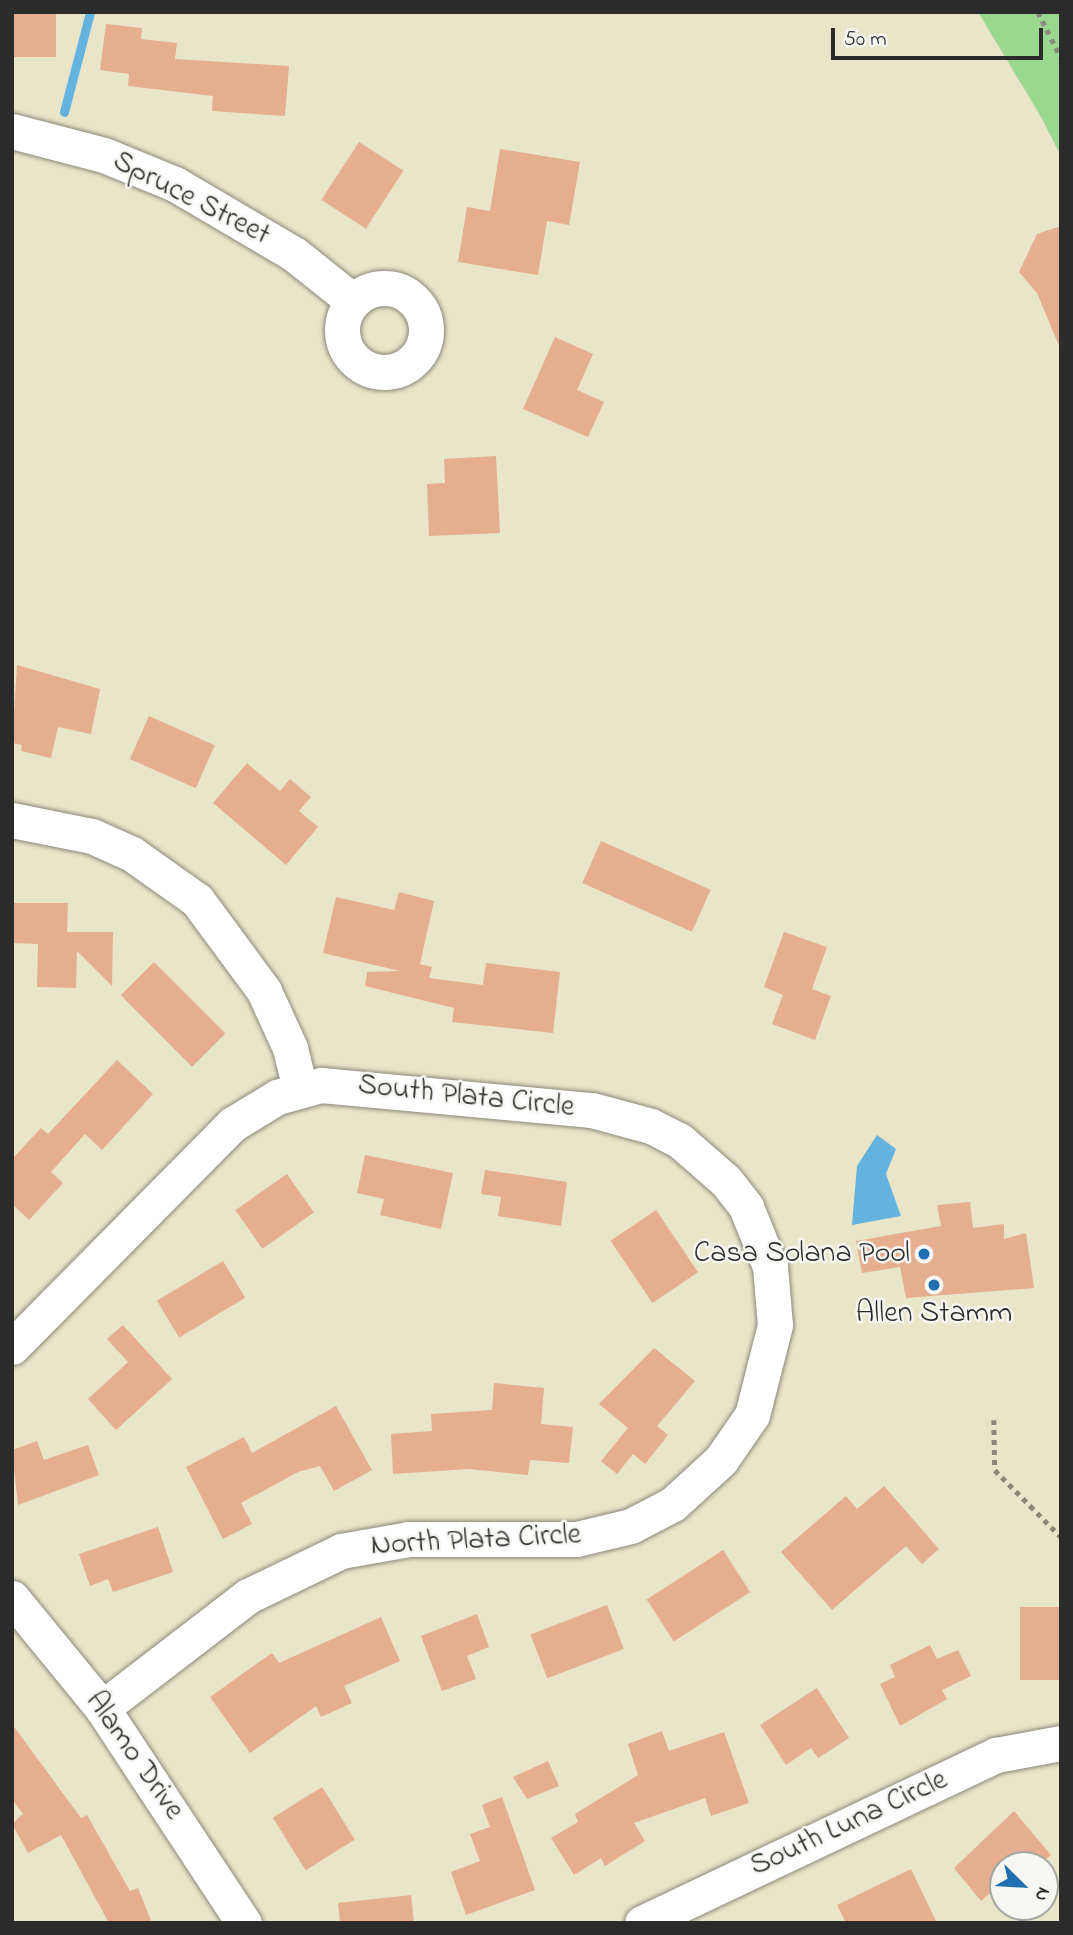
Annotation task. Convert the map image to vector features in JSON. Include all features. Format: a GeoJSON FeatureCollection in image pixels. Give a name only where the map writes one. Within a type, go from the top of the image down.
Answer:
{"type":"FeatureCollection","features":[{"type":"Feature","properties":{"kind":"street","name":"Spruce Street"},"geometry":{"type":"LineString","coordinates":[[12,131],[93,151],[176,184],[294,254],[353,301]]}},
{"type":"Feature","properties":{"kind":"street"},"geometry":{"type":"LineString","coordinates":[[12,820],[92,836],[132,854],[197,900],[264,990],[290,1048],[300,1089]]}},
{"type":"Feature","properties":{"kind":"street","name":"South Plata Circle"},"geometry":{"type":"LineString","coordinates":[[12,1348],[233,1124],[300,1089],[369,1085],[592,1110],[651,1126],[704,1159],[746,1207],[774,1294],[770,1358],[740,1438]]}},
{"type":"Feature","properties":{"kind":"street","name":"North Plata Circle"},"geometry":{"type":"LineString","coordinates":[[102,1708],[248,1596],[308,1563],[409,1539],[549,1541],[618,1530],[673,1504],[740,1438]]}},
{"type":"Feature","properties":{"kind":"street","name":"Alamo Drive"},"geometry":{"type":"LineString","coordinates":[[12,1598],[102,1708],[244,1923]]}},
{"type":"Feature","properties":{"kind":"street","name":"South Luna Circle"},"geometry":{"type":"LineString","coordinates":[[642,1923],[996,1755],[1061,1743]]}},
{"type":"Feature","properties":{"kind":"path"},"geometry":{"type":"LineString","coordinates":[[1038,12],[1059,49],[1061,58]]}},
{"type":"Feature","properties":{"kind":"path"},"geometry":{"type":"LineString","coordinates":[[994,1420],[995,1469],[1061,1537]]}},
{"type":"Feature","properties":{"kind":"green space"},"geometry":{"type":"Polygon","coordinates":[[[978,12],[1061,12],[1061,156],[1040,115],[978,12]]]}},
{"type":"Feature","properties":{"kind":"water"},"geometry":{"type":"Polygon","coordinates":[[[877,1135],[896,1149],[886,1174],[901,1216],[852,1225],[857,1166],[877,1135]]]}},
{"type":"Feature","properties":{"kind":"building"},"geometry":{"type":"Polygon","coordinates":[[[12,12],[56,12],[56,57],[12,57],[12,12]]]}},
{"type":"Feature","properties":{"kind":"building"},"geometry":{"type":"Polygon","coordinates":[[[106,24],[142,28],[141,39],[177,43],[175,59],[289,66],[285,116],[212,111],[213,96],[128,86],[129,74],[100,70],[106,24]]]}},
{"type":"Feature","properties":{"kind":"building"},"geometry":{"type":"Polygon","coordinates":[[[359,142],[403,171],[366,229],[321,200],[359,142]]]}},
{"type":"Feature","properties":{"kind":"building"},"geometry":{"type":"Polygon","coordinates":[[[500,149],[580,162],[569,225],[547,221],[538,275],[458,262],[467,207],[490,211],[500,149]]]}},
{"type":"Feature","properties":{"kind":"building"},"geometry":{"type":"Polygon","coordinates":[[[1061,226],[1060,348],[1037,293],[1019,272],[1037,234],[1061,226]]]}},
{"type":"Feature","properties":{"kind":"building"},"geometry":{"type":"Polygon","coordinates":[[[555,337],[593,354],[577,390],[604,402],[588,437],[523,409],[555,337]]]}},
{"type":"Feature","properties":{"kind":"building"},"geometry":{"type":"Polygon","coordinates":[[[496,456],[500,533],[429,536],[427,484],[445,483],[444,459],[496,456]]]}},
{"type":"Feature","properties":{"kind":"building"},"geometry":{"type":"Polygon","coordinates":[[[17,665],[100,689],[91,734],[58,727],[51,758],[21,751],[22,745],[12,743],[17,665]]]}},
{"type":"Feature","properties":{"kind":"building"},"geometry":{"type":"Polygon","coordinates":[[[149,716],[215,745],[196,788],[130,759],[149,716]]]}},
{"type":"Feature","properties":{"kind":"building"},"geometry":{"type":"Polygon","coordinates":[[[247,763],[280,791],[290,779],[311,797],[299,811],[318,827],[286,865],[213,803],[247,763]]]}},
{"type":"Feature","properties":{"kind":"building"},"geometry":{"type":"Polygon","coordinates":[[[601,841],[711,890],[692,932],[582,883],[601,841]]]}},
{"type":"Feature","properties":{"kind":"building"},"geometry":{"type":"Polygon","coordinates":[[[399,892],[434,901],[420,964],[432,967],[429,978],[483,985],[486,963],[560,972],[553,1033],[452,1022],[454,1008],[365,986],[367,972],[400,971],[323,953],[336,897],[394,910],[399,892]]]}},
{"type":"Feature","properties":{"kind":"building"},"geometry":{"type":"Polygon","coordinates":[[[12,903],[68,903],[67,932],[113,932],[112,986],[77,951],[76,988],[37,987],[38,944],[12,943],[12,903]]]}},
{"type":"Feature","properties":{"kind":"building"},"geometry":{"type":"Polygon","coordinates":[[[784,932],[827,947],[812,989],[831,996],[815,1040],[772,1024],[783,995],[764,987],[784,932]]]}},
{"type":"Feature","properties":{"kind":"building"},"geometry":{"type":"Polygon","coordinates":[[[154,962],[225,1033],[192,1067],[121,995],[154,962]]]}},
{"type":"Feature","properties":{"kind":"building"},"geometry":{"type":"Polygon","coordinates":[[[117,1060],[153,1094],[102,1150],[85,1134],[51,1172],[63,1183],[29,1220],[12,1204],[12,1159],[41,1128],[48,1134],[117,1060]]]}},
{"type":"Feature","properties":{"kind":"building"},"geometry":{"type":"Polygon","coordinates":[[[365,1155],[453,1173],[441,1229],[380,1215],[384,1199],[357,1193],[365,1155]]]}},
{"type":"Feature","properties":{"kind":"building"},"geometry":{"type":"Polygon","coordinates":[[[485,1170],[567,1182],[561,1226],[498,1216],[501,1197],[481,1194],[485,1170]]]}},
{"type":"Feature","properties":{"kind":"building"},"geometry":{"type":"Polygon","coordinates":[[[287,1174],[314,1213],[262,1249],[235,1210],[287,1174]]]}},
{"type":"Feature","properties":{"kind":"building","name":"Casa Solana Pool"},"geometry":{"type":"Polygon","coordinates":[[[970,1202],[973,1228],[1004,1224],[1004,1239],[1026,1233],[1034,1288],[906,1298],[900,1267],[862,1273],[856,1241],[941,1226],[937,1205],[970,1202]]]}},
{"type":"Feature","properties":{"kind":"building"},"geometry":{"type":"Polygon","coordinates":[[[656,1210],[698,1272],[652,1303],[610,1241],[656,1210]]]}},
{"type":"Feature","properties":{"kind":"building"},"geometry":{"type":"Polygon","coordinates":[[[223,1261],[245,1298],[179,1338],[157,1301],[223,1261]]]}},
{"type":"Feature","properties":{"kind":"building"},"geometry":{"type":"Polygon","coordinates":[[[123,1325],[172,1379],[116,1430],[88,1399],[128,1362],[107,1339],[123,1325]]]}},
{"type":"Feature","properties":{"kind":"building"},"geometry":{"type":"Polygon","coordinates":[[[654,1348],[695,1381],[657,1426],[668,1435],[645,1464],[633,1454],[617,1474],[601,1461],[628,1428],[599,1404],[654,1348]]]}},
{"type":"Feature","properties":{"kind":"building"},"geometry":{"type":"Polygon","coordinates":[[[494,1383],[544,1388],[541,1424],[573,1427],[569,1463],[530,1460],[528,1475],[469,1469],[393,1474],[391,1434],[432,1431],[431,1414],[492,1410],[494,1383]]]}},
{"type":"Feature","properties":{"kind":"building"},"geometry":{"type":"Polygon","coordinates":[[[336,1406],[372,1470],[334,1491],[320,1466],[298,1472],[241,1503],[252,1524],[223,1539],[186,1467],[244,1437],[252,1453],[336,1406]]]}},
{"type":"Feature","properties":{"kind":"building"},"geometry":{"type":"Polygon","coordinates":[[[37,1441],[44,1460],[88,1445],[99,1475],[18,1505],[12,1450],[37,1441]]]}},
{"type":"Feature","properties":{"kind":"building"},"geometry":{"type":"Polygon","coordinates":[[[884,1486],[939,1549],[922,1564],[906,1546],[832,1610],[781,1552],[846,1496],[857,1509],[884,1486]]]}},
{"type":"Feature","properties":{"kind":"building"},"geometry":{"type":"Polygon","coordinates":[[[158,1527],[173,1572],[113,1592],[108,1579],[90,1586],[79,1554],[158,1527]]]}},
{"type":"Feature","properties":{"kind":"building"},"geometry":{"type":"Polygon","coordinates":[[[723,1550],[750,1592],[674,1641],[647,1600],[723,1550]]]}},
{"type":"Feature","properties":{"kind":"building"},"geometry":{"type":"Polygon","coordinates":[[[607,1605],[624,1649],[547,1678],[530,1634],[607,1605]]]}},
{"type":"Feature","properties":{"kind":"building"},"geometry":{"type":"Polygon","coordinates":[[[1020,1607],[1061,1607],[1061,1680],[1020,1680],[1020,1607]]]}},
{"type":"Feature","properties":{"kind":"building"},"geometry":{"type":"Polygon","coordinates":[[[477,1614],[489,1647],[467,1656],[476,1679],[442,1691],[421,1636],[477,1614]]]}},
{"type":"Feature","properties":{"kind":"building"},"geometry":{"type":"Polygon","coordinates":[[[381,1617],[400,1661],[344,1686],[352,1703],[321,1717],[316,1706],[250,1753],[210,1697],[272,1653],[279,1663],[381,1617]]]}},
{"type":"Feature","properties":{"kind":"building"},"geometry":{"type":"Polygon","coordinates":[[[930,1645],[937,1659],[958,1650],[971,1676],[942,1690],[947,1699],[900,1726],[880,1684],[895,1677],[890,1665],[930,1645]]]}},
{"type":"Feature","properties":{"kind":"building"},"geometry":{"type":"Polygon","coordinates":[[[817,1688],[849,1738],[818,1758],[811,1748],[786,1765],[760,1725],[817,1688]]]}},
{"type":"Feature","properties":{"kind":"building"},"geometry":{"type":"Polygon","coordinates":[[[12,1724],[81,1818],[87,1815],[130,1891],[138,1888],[152,1923],[109,1923],[61,1835],[28,1853],[12,1824],[23,1814],[12,1799],[12,1724]]]}},
{"type":"Feature","properties":{"kind":"building"},"geometry":{"type":"Polygon","coordinates":[[[662,1731],[669,1751],[724,1732],[749,1803],[711,1816],[705,1798],[634,1823],[645,1841],[605,1866],[601,1858],[574,1875],[551,1838],[578,1822],[575,1814],[638,1775],[628,1744],[662,1731]]]}},
{"type":"Feature","properties":{"kind":"building"},"geometry":{"type":"Polygon","coordinates":[[[548,1761],[559,1786],[527,1799],[513,1777],[548,1761]]]}},
{"type":"Feature","properties":{"kind":"building"},"geometry":{"type":"Polygon","coordinates":[[[322,1787],[355,1840],[306,1870],[273,1818],[322,1787]]]}},
{"type":"Feature","properties":{"kind":"building"},"geometry":{"type":"Polygon","coordinates":[[[502,1797],[535,1890],[466,1915],[451,1872],[480,1861],[470,1834],[490,1827],[482,1805],[502,1797]]]}},
{"type":"Feature","properties":{"kind":"building"},"geometry":{"type":"Polygon","coordinates":[[[1014,1811],[1048,1851],[989,1851],[989,1894],[981,1901],[954,1868],[1014,1811]]]}},
{"type":"Feature","properties":{"kind":"building"},"geometry":{"type":"Polygon","coordinates":[[[911,1869],[937,1923],[846,1923],[837,1905],[911,1869]]]}},
{"type":"Feature","properties":{"kind":"building"},"geometry":{"type":"Polygon","coordinates":[[[411,1895],[414,1923],[340,1923],[338,1903],[411,1895]]]}},
{"type":"Feature","properties":{"kind":"waterway"},"geometry":{"type":"LineString","coordinates":[[64,112],[90,12]]}},
{"type":"Feature","properties":{"kind":"place","name":"Casa Solana Pool"},"geometry":{"type":"Point","coordinates":[924,1254]}},
{"type":"Feature","properties":{"kind":"place","name":"Allen Stamm"},"geometry":{"type":"Point","coordinates":[934,1285]}}]}
